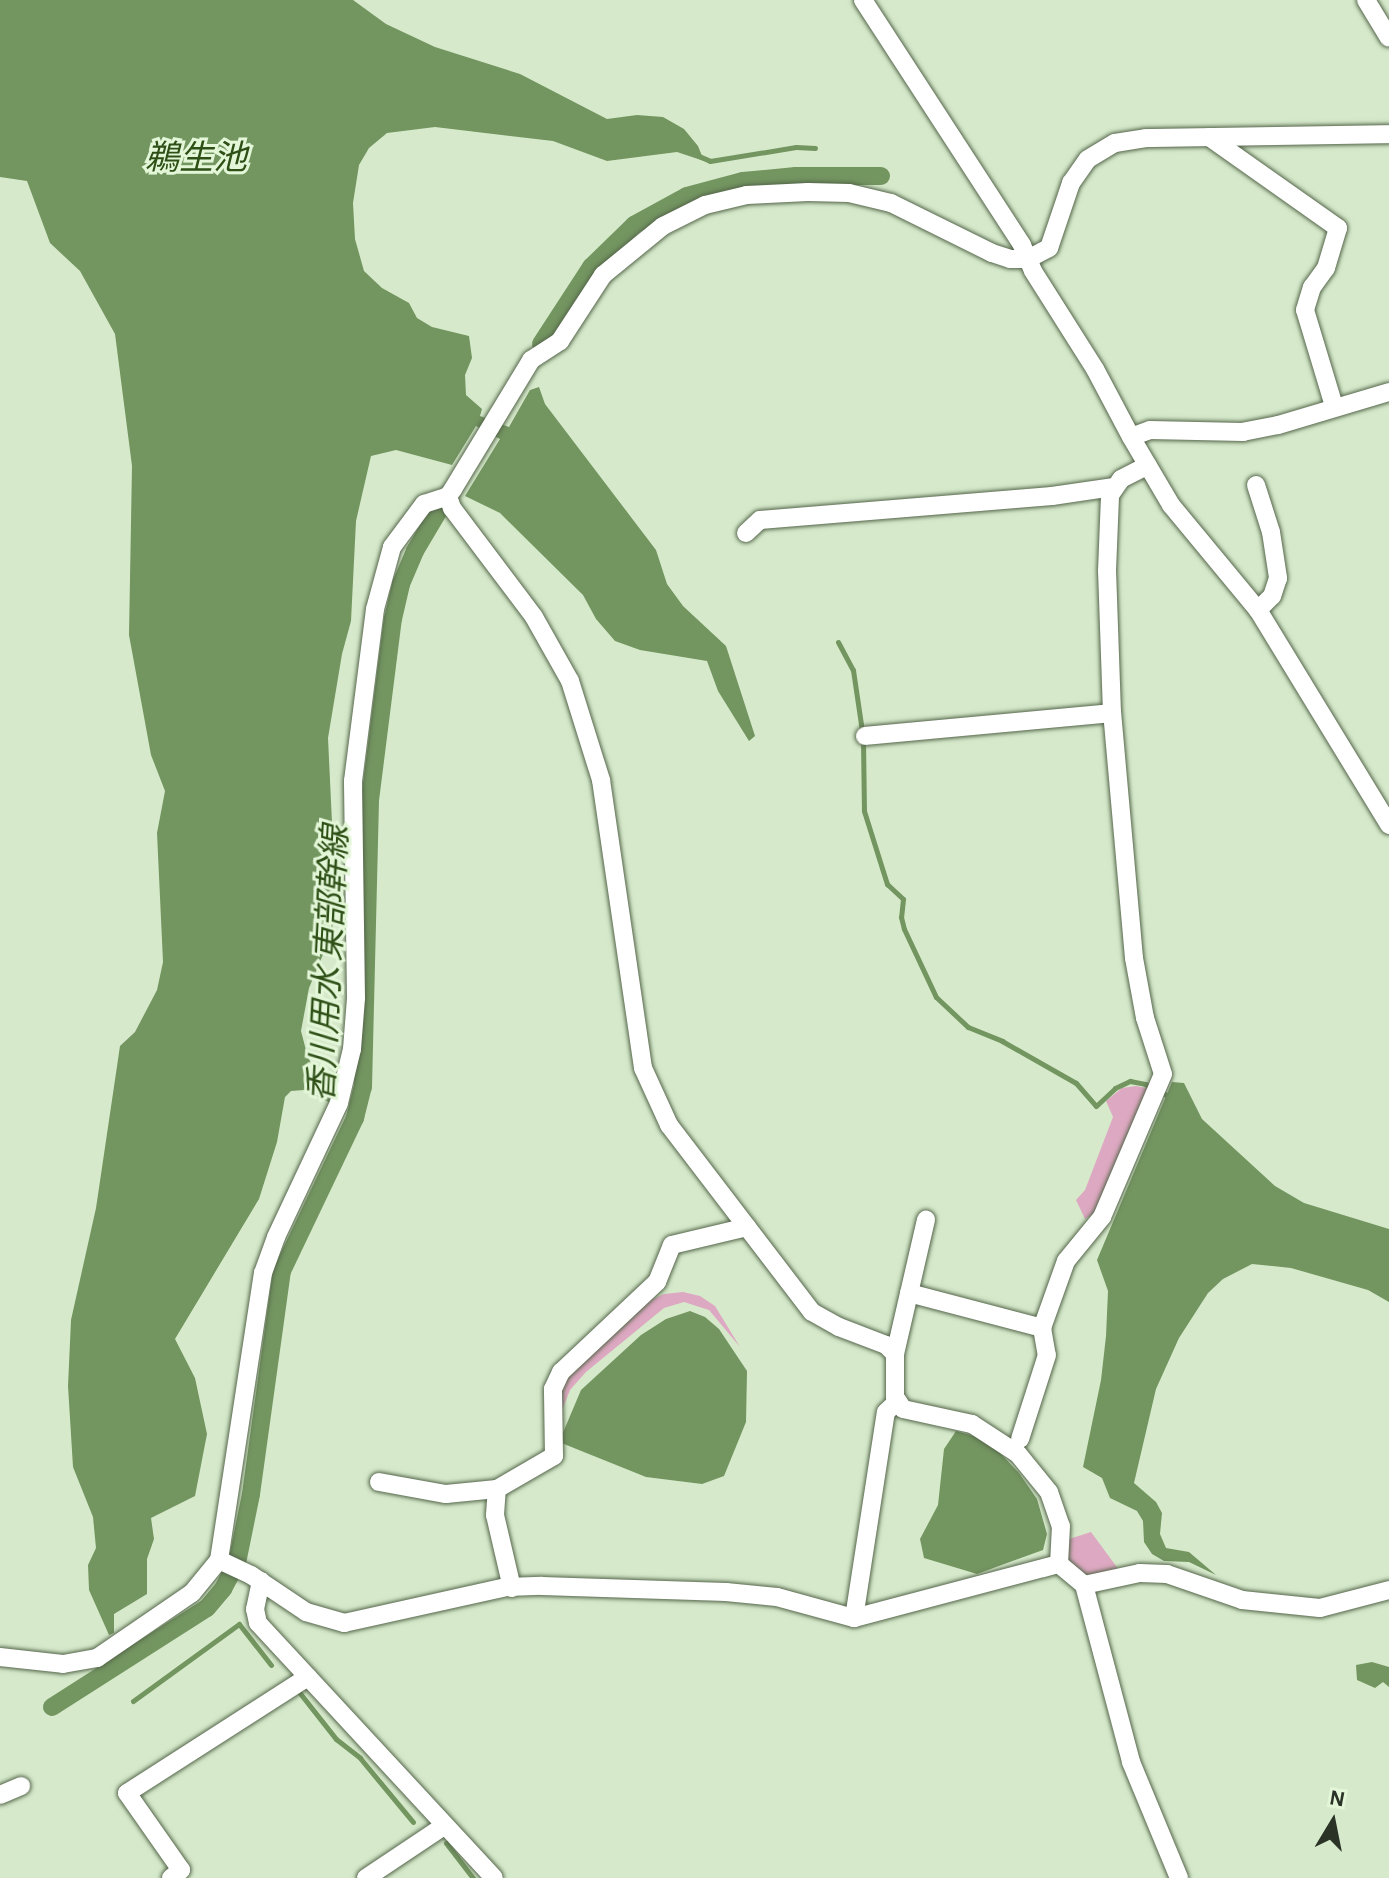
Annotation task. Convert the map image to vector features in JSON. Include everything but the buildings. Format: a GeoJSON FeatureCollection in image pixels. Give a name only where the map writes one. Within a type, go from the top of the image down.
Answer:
{"type":"FeatureCollection","features":[{"type":"Feature","properties":{"kind":"street"},"geometry":{"type":"LineString","coordinates":[[863,0],[1028,259],[1171,505],[1258,610],[1389,825]]}},
{"type":"Feature","properties":{"kind":"street"},"geometry":{"type":"LineString","coordinates":[[1366,0],[1389,38]]}},
{"type":"Feature","properties":{"kind":"street"},"geometry":{"type":"LineString","coordinates":[[0,1657],[63,1664],[97,1658],[192,1593],[219,1560],[263,1273],[276,1237],[339,1103],[352,1049],[356,998],[353,781],[375,609],[392,547],[424,504],[450,492],[531,360],[560,341],[603,275],[626,253],[663,226],[705,205],[747,195],[808,192],[863,196],[891,203],[992,253],[1010,259],[1028,259],[1049,248],[1071,183],[1088,159],[1115,143],[1146,138],[1389,134]]}},
{"type":"Feature","properties":{"kind":"street"},"geometry":{"type":"LineString","coordinates":[[1209,137],[1338,228],[1326,268],[1312,287],[1305,310],[1334,406]]}},
{"type":"Feature","properties":{"kind":"street"},"geometry":{"type":"LineString","coordinates":[[1131,437],[1150,430],[1243,432],[1278,425],[1389,392]]}},
{"type":"Feature","properties":{"kind":"street"},"geometry":{"type":"LineString","coordinates":[[1020,1439],[1047,1355],[1042,1328],[1066,1261],[1102,1217],[1163,1074],[1145,1018],[1134,958],[1112,713],[1107,571],[1110,495],[1121,479],[1148,465]]}},
{"type":"Feature","properties":{"kind":"street"},"geometry":{"type":"LineString","coordinates":[[1256,485],[1271,532],[1278,578],[1272,596],[1258,610]]}},
{"type":"Feature","properties":{"kind":"street"},"geometry":{"type":"LineString","coordinates":[[746,533],[760,520],[1052,496],[1114,487]]}},
{"type":"Feature","properties":{"kind":"street"},"geometry":{"type":"LineString","coordinates":[[450,492],[452,508],[534,617],[570,681],[601,780],[643,1068],[669,1125],[812,1312],[839,1327],[886,1345],[895,1354]]}},
{"type":"Feature","properties":{"kind":"street"},"geometry":{"type":"LineString","coordinates":[[865,736],[1112,713]]}},
{"type":"Feature","properties":{"kind":"street"},"geometry":{"type":"LineString","coordinates":[[926,1220],[895,1354],[898,1401],[903,1409],[972,1424],[1018,1454],[1049,1492]]}},
{"type":"Feature","properties":{"kind":"street"},"geometry":{"type":"LineString","coordinates":[[379,1482],[446,1494],[497,1489],[554,1456],[553,1389],[561,1372],[657,1282],[672,1245],[747,1227]]}},
{"type":"Feature","properties":{"kind":"street"},"geometry":{"type":"LineString","coordinates":[[909,1293],[1042,1328]]}},
{"type":"Feature","properties":{"kind":"street"},"geometry":{"type":"LineString","coordinates":[[854,1618],[886,1412],[898,1401]]}},
{"type":"Feature","properties":{"kind":"street"},"geometry":{"type":"LineString","coordinates":[[952,1420],[976,1419],[1020,1439],[1035,1459],[1061,1526],[1059,1564]]}},
{"type":"Feature","properties":{"kind":"street"},"geometry":{"type":"LineString","coordinates":[[497,1489],[495,1515],[512,1588]]}},
{"type":"Feature","properties":{"kind":"street"},"geometry":{"type":"LineString","coordinates":[[219,1560],[261,1581],[306,1612],[344,1623],[512,1588],[726,1592],[777,1597],[854,1618],[1059,1564]]}},
{"type":"Feature","properties":{"kind":"street"},"geometry":{"type":"LineString","coordinates":[[1059,1564],[1084,1585],[1131,1762],[1179,1878]]}},
{"type":"Feature","properties":{"kind":"street"},"geometry":{"type":"LineString","coordinates":[[1084,1585],[1140,1573],[1167,1574],[1242,1600],[1320,1608],[1389,1590]]}},
{"type":"Feature","properties":{"kind":"street"},"geometry":{"type":"LineString","coordinates":[[261,1581],[255,1609],[258,1623],[494,1878]]}},
{"type":"Feature","properties":{"kind":"street"},"geometry":{"type":"LineString","coordinates":[[171,1878],[181,1870],[127,1793],[308,1677]]}},
{"type":"Feature","properties":{"kind":"street"},"geometry":{"type":"LineString","coordinates":[[0,1795],[21,1786]]}},
{"type":"Feature","properties":{"kind":"street"},"geometry":{"type":"LineString","coordinates":[[366,1878],[444,1826]]}},
{"type":"Feature","properties":{"kind":"shaded area"},"geometry":{"type":"Polygon","coordinates":[[[1122,1088],[1147,1088],[1095,1213],[1085,1219],[1076,1200],[1085,1190],[1113,1117],[1106,1101],[1122,1088]]]}},
{"type":"Feature","properties":{"kind":"shaded area"},"geometry":{"type":"Polygon","coordinates":[[[683,1292],[700,1296],[715,1306],[740,1347],[709,1310],[684,1302],[664,1308],[586,1372],[570,1390],[557,1423],[557,1402],[566,1379],[638,1306],[664,1294],[683,1292]]]}},
{"type":"Feature","properties":{"kind":"shaded area"},"geometry":{"type":"Polygon","coordinates":[[[1091,1532],[1119,1570],[1086,1579],[1067,1561],[1066,1540],[1091,1532]]]}},
{"type":"Feature","properties":{"kind":"water","name":"鵜生池"},"geometry":{"type":"Polygon","coordinates":[[[0,0],[353,0],[386,24],[435,47],[520,74],[607,119],[637,115],[663,117],[684,129],[698,146],[704,161],[677,152],[607,161],[553,141],[435,127],[387,133],[369,148],[359,165],[353,203],[355,239],[364,271],[382,288],[409,303],[417,318],[432,327],[469,336],[472,358],[465,375],[466,395],[482,409],[480,416],[509,427],[530,390],[539,387],[545,404],[656,550],[667,584],[683,606],[726,646],[755,736],[749,741],[718,691],[707,661],[640,650],[615,641],[596,619],[583,595],[500,513],[465,496],[500,439],[476,426],[452,465],[396,450],[371,456],[356,521],[351,621],[342,654],[328,738],[335,886],[332,933],[309,988],[301,1031],[308,1058],[332,1090],[329,1102],[304,1090],[291,1091],[285,1097],[277,1142],[259,1199],[175,1339],[195,1378],[207,1434],[195,1496],[151,1518],[154,1539],[147,1559],[147,1594],[114,1614],[114,1633],[109,1635],[89,1590],[88,1565],[96,1548],[93,1517],[73,1467],[68,1386],[71,1320],[96,1208],[120,1046],[135,1032],[157,990],[163,962],[157,833],[165,791],[151,755],[129,635],[132,466],[115,334],[80,271],[50,243],[27,181],[0,177],[0,0]]]}},
{"type":"Feature","properties":{"kind":"water"},"geometry":{"type":"Polygon","coordinates":[[[1172,1082],[1184,1083],[1202,1119],[1275,1186],[1304,1203],[1389,1229],[1389,1302],[1368,1290],[1291,1268],[1252,1264],[1223,1279],[1208,1293],[1179,1338],[1156,1389],[1134,1483],[1156,1502],[1162,1513],[1160,1534],[1166,1548],[1189,1552],[1216,1575],[1189,1562],[1164,1561],[1152,1554],[1144,1542],[1143,1521],[1137,1511],[1110,1498],[1102,1478],[1083,1467],[1101,1380],[1106,1336],[1108,1291],[1097,1260],[1172,1082]]]}},
{"type":"Feature","properties":{"kind":"water"},"geometry":{"type":"Polygon","coordinates":[[[690,1311],[705,1317],[719,1329],[747,1371],[746,1422],[724,1476],[702,1484],[646,1477],[559,1442],[581,1390],[641,1335],[666,1319],[690,1311]]]}},
{"type":"Feature","properties":{"kind":"water"},"geometry":{"type":"Polygon","coordinates":[[[956,1431],[974,1436],[1000,1453],[1019,1473],[1037,1499],[1047,1534],[1043,1550],[977,1574],[924,1558],[920,1539],[938,1505],[944,1449],[956,1431]]]}},
{"type":"Feature","properties":{"kind":"water"},"geometry":{"type":"Polygon","coordinates":[[[1372,1662],[1389,1667],[1389,1687],[1383,1682],[1375,1688],[1357,1680],[1356,1665],[1372,1662]]]}},
{"type":"Feature","properties":{"kind":"waterway"},"geometry":{"type":"LineString","coordinates":[[699,156],[710,161],[796,147],[815,148]]}},
{"type":"Feature","properties":{"kind":"waterway","name":"香川用水 東部幹線"},"geometry":{"type":"LineString","coordinates":[[541,344],[591,267],[634,225],[687,196],[743,181],[796,176],[881,176]]}},
{"type":"Feature","properties":{"kind":"waterway","name":"香川用水 東部幹線"},"geometry":{"type":"LineString","coordinates":[[52,1707],[207,1608],[223,1589],[237,1563],[251,1494],[282,1271],[355,1118],[363,1087],[370,800],[393,619],[401,584],[415,551],[441,507]]}},
{"type":"Feature","properties":{"kind":"waterway"},"geometry":{"type":"LineString","coordinates":[[838,642],[853,670],[862,731]]}},
{"type":"Feature","properties":{"kind":"waterway"},"geometry":{"type":"LineString","coordinates":[[863,741],[864,811],[887,884],[903,899],[901,917],[904,929],[936,997],[968,1027],[1002,1041],[1076,1083],[1096,1106],[1115,1088],[1130,1081],[1145,1084],[1171,1097]]}},
{"type":"Feature","properties":{"kind":"waterway"},"geometry":{"type":"LineString","coordinates":[[133,1701],[239,1624],[271,1665]]}},
{"type":"Feature","properties":{"kind":"waterway"},"geometry":{"type":"LineString","coordinates":[[299,1692],[336,1739],[360,1758],[413,1822]]}},
{"type":"Feature","properties":{"kind":"waterway"},"geometry":{"type":"LineString","coordinates":[[446,1843],[473,1878]]}}]}
